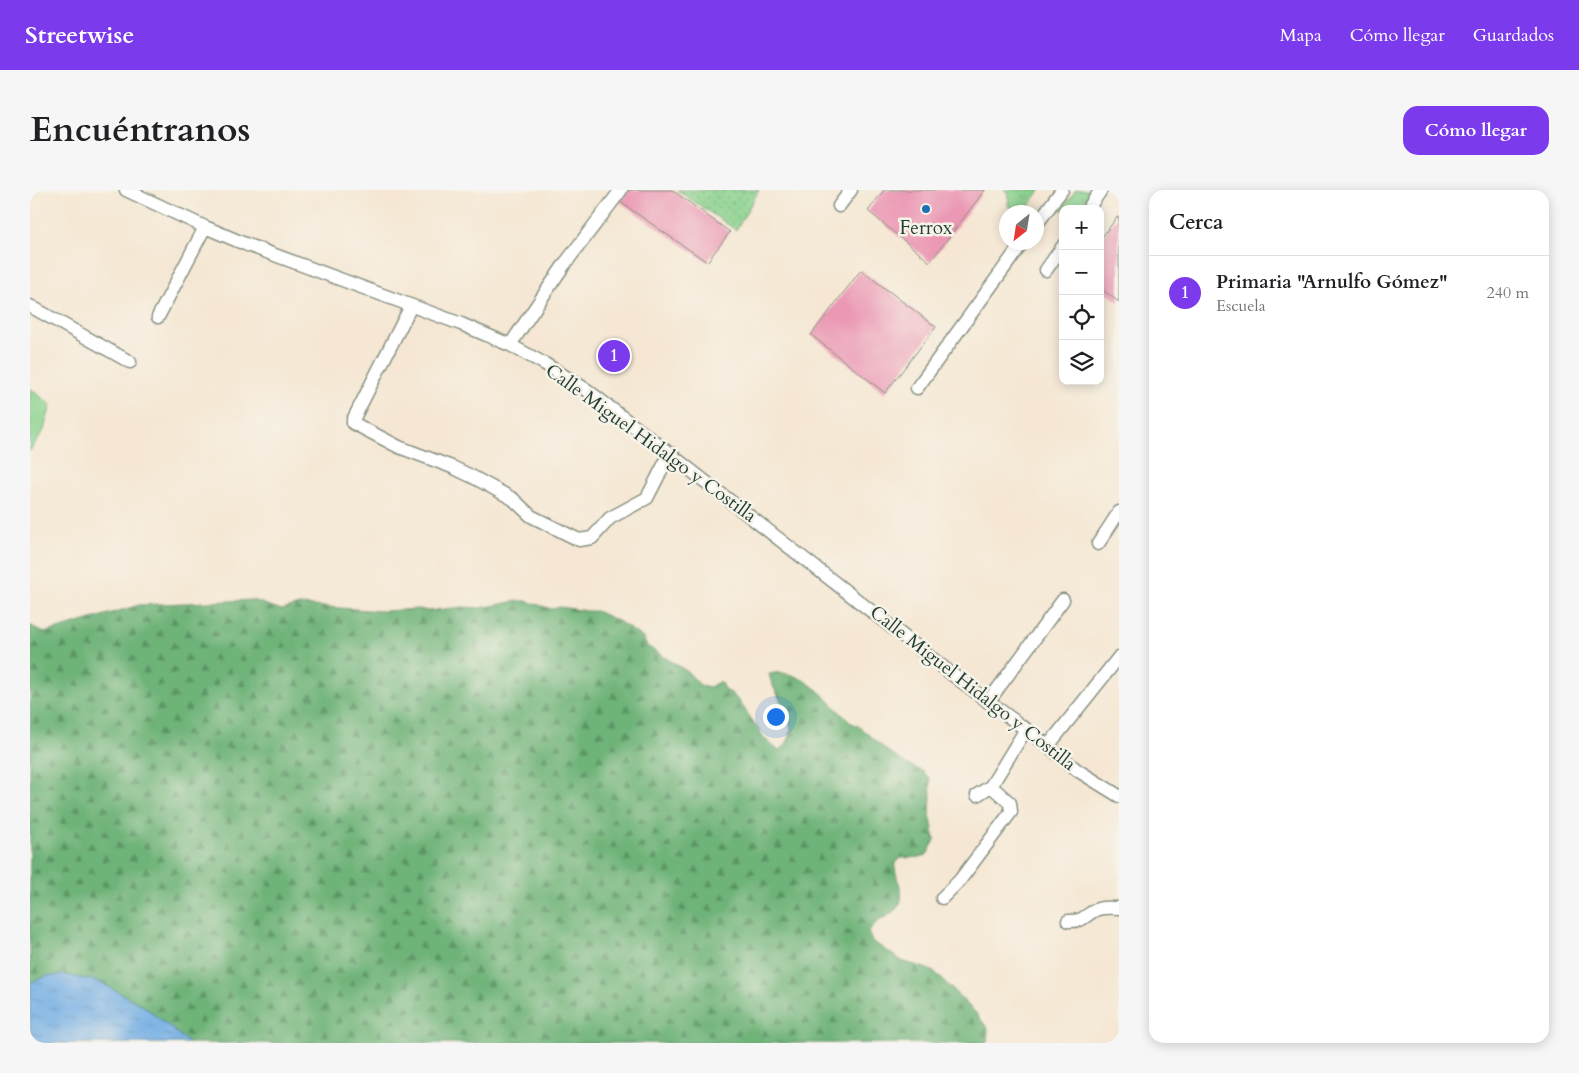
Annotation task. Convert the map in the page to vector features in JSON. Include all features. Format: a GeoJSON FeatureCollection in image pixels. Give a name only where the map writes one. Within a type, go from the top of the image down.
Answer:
{"type":"FeatureCollection","features":[{"type":"Feature","properties":{"kind":"street","name":"Calle Miguel Hidalgo y Costilla"},"geometry":{"type":"LineString","coordinates":[[126,190],[205,227],[461,324],[510,345],[545,364],[587,390],[1077,770],[1119,796]]}},
{"type":"Feature","properties":{"kind":"street"},"geometry":{"type":"LineString","coordinates":[[510,345],[564,265],[621,190]]}},
{"type":"Feature","properties":{"kind":"street"},"geometry":{"type":"LineString","coordinates":[[839,206],[851,190]]}},
{"type":"Feature","properties":{"kind":"street"},"geometry":{"type":"LineString","coordinates":[[1044,214],[1062,190]]}},
{"type":"Feature","properties":{"kind":"street"},"geometry":{"type":"LineString","coordinates":[[1091,205],[1101,190]]}},
{"type":"Feature","properties":{"kind":"street"},"geometry":{"type":"LineString","coordinates":[[158,317],[205,227]]}},
{"type":"Feature","properties":{"kind":"street"},"geometry":{"type":"LineString","coordinates":[[917,388],[1017,250]]}},
{"type":"Feature","properties":{"kind":"street"},"geometry":{"type":"LineString","coordinates":[[1046,270],[1060,250]]}},
{"type":"Feature","properties":{"kind":"street"},"geometry":{"type":"LineString","coordinates":[[30,306],[130,362]]}},
{"type":"Feature","properties":{"kind":"street"},"geometry":{"type":"LineString","coordinates":[[411,306],[353,423],[399,447],[473,477],[513,499],[531,516],[579,540],[592,538],[610,518],[647,498],[670,453]]}},
{"type":"Feature","properties":{"kind":"street"},"geometry":{"type":"LineString","coordinates":[[1098,544],[1117,520]]}},
{"type":"Feature","properties":{"kind":"street"},"geometry":{"type":"LineString","coordinates":[[988,702],[1063,600]]}},
{"type":"Feature","properties":{"kind":"street"},"geometry":{"type":"LineString","coordinates":[[1048,746],[1119,657]]}},
{"type":"Feature","properties":{"kind":"street"},"geometry":{"type":"LineString","coordinates":[[977,795],[991,786],[1026,729]]}},
{"type":"Feature","properties":{"kind":"street"},"geometry":{"type":"LineString","coordinates":[[942,898],[960,880],[1011,812],[1010,803],[991,786]]}},
{"type":"Feature","properties":{"kind":"street"},"geometry":{"type":"LineString","coordinates":[[1068,921],[1082,920],[1097,910],[1109,907],[1119,908]]}},
{"type":"Feature","properties":{"kind":"green space"},"geometry":{"type":"Polygon","coordinates":[[[677,190],[759,190],[736,230],[677,190]]]}},
{"type":"Feature","properties":{"kind":"green space"},"geometry":{"type":"Polygon","coordinates":[[[1004,190],[1040,190],[1030,205],[1008,205],[1009,193],[1004,190]]]}},
{"type":"Feature","properties":{"kind":"green space"},"geometry":{"type":"Polygon","coordinates":[[[1076,190],[1093,190],[1083,205],[1065,205],[1076,190]]]}},
{"type":"Feature","properties":{"kind":"green space"},"geometry":{"type":"Polygon","coordinates":[[[30,388],[51,405],[44,430],[30,451],[30,388]]]}},
{"type":"Feature","properties":{"kind":"green space"},"geometry":{"type":"Polygon","coordinates":[[[252,600],[282,610],[299,605],[381,611],[419,609],[428,611],[462,607],[480,608],[526,601],[552,609],[560,607],[596,611],[620,622],[643,638],[647,646],[688,672],[700,685],[710,687],[720,681],[724,689],[739,701],[765,739],[779,751],[787,742],[790,733],[790,723],[769,674],[781,673],[803,680],[823,695],[850,722],[858,726],[890,753],[906,764],[924,772],[930,778],[930,814],[935,840],[927,855],[900,858],[895,865],[901,892],[900,903],[894,911],[876,923],[868,932],[872,941],[902,961],[936,973],[976,1013],[988,1029],[987,1043],[189,1043],[145,1007],[100,982],[47,976],[30,983],[30,625],[44,633],[139,605],[252,600]]]}},
{"type":"Feature","properties":{"kind":"water"},"geometry":{"type":"Polygon","coordinates":[[[66,975],[100,982],[145,1007],[189,1043],[30,1043],[30,983],[47,976],[66,975]]]}},
{"type":"Feature","properties":{"kind":"building"},"geometry":{"type":"Polygon","coordinates":[[[628,190],[672,190],[730,232],[707,262],[620,202],[628,190]]]}},
{"type":"Feature","properties":{"kind":"building"},"geometry":{"type":"Polygon","coordinates":[[[884,190],[985,190],[930,262],[868,211],[884,190]]]}},
{"type":"Feature","properties":{"kind":"building"},"geometry":{"type":"Polygon","coordinates":[[[1117,217],[1119,218],[1119,302],[1104,291],[1104,235],[1117,217]]]}},
{"type":"Feature","properties":{"kind":"building"},"geometry":{"type":"Polygon","coordinates":[[[861,270],[936,327],[885,393],[811,335],[861,270]]]}},
{"type":"Feature","properties":{"kind":"place","name":"Ferrox"},"geometry":{"type":"Point","coordinates":[926,209]}},
{"type":"Feature","properties":{"kind":"place","name":"Primaria \"Arnulfo Gómez\""},"geometry":{"type":"Point","coordinates":[614,356]}}]}
